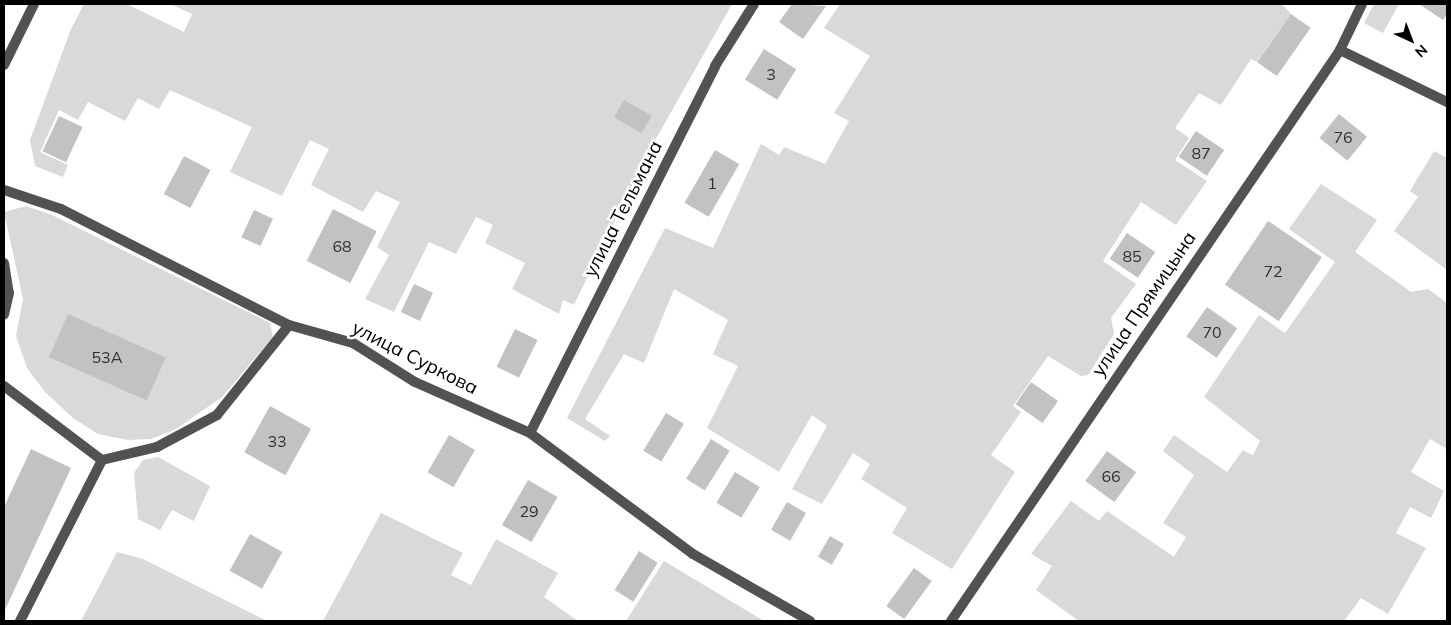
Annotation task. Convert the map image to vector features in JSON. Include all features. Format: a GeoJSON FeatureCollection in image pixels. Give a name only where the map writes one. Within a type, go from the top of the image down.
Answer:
{"type":"FeatureCollection","features":[{"type":"Feature","properties":{"kind":"street"},"geometry":{"type":"LineString","coordinates":[[4,65],[34,4]]}},
{"type":"Feature","properties":{"kind":"street","name":"улица Тельмана"},"geometry":{"type":"LineString","coordinates":[[530,433],[715,66],[754,4]]}},
{"type":"Feature","properties":{"kind":"street","name":"улица Прямицына"},"geometry":{"type":"LineString","coordinates":[[951,621],[1340,50],[1362,4]]}},
{"type":"Feature","properties":{"kind":"street"},"geometry":{"type":"LineString","coordinates":[[1340,50],[1447,102]]}},
{"type":"Feature","properties":{"kind":"street","name":"улица Суркова"},"geometry":{"type":"LineString","coordinates":[[4,190],[61,209],[289,325],[353,343],[415,382],[530,433],[693,554],[810,621]]}},
{"type":"Feature","properties":{"kind":"street"},"geometry":{"type":"LineString","coordinates":[[4,263],[9,293],[4,314]]}},
{"type":"Feature","properties":{"kind":"street"},"geometry":{"type":"LineString","coordinates":[[20,621],[102,460],[157,447],[217,415],[289,325]]}},
{"type":"Feature","properties":{"kind":"street"},"geometry":{"type":"LineString","coordinates":[[4,386],[102,460]]}},
{"type":"Feature","properties":{"kind":"shaded area"},"geometry":{"type":"Polygon","coordinates":[[[84,4],[127,4],[184,32],[192,14],[170,4],[732,4],[644,160],[574,305],[563,300],[559,314],[512,289],[525,263],[485,243],[493,225],[476,217],[456,254],[429,242],[394,312],[365,299],[389,255],[377,247],[400,202],[376,191],[363,212],[311,185],[329,149],[310,140],[282,196],[230,172],[252,127],[170,90],[159,109],[138,98],[125,121],[88,102],[78,120],[59,110],[40,152],[68,165],[63,177],[35,166],[30,140],[71,29],[84,4]]]}},
{"type":"Feature","properties":{"kind":"shaded area"},"geometry":{"type":"Polygon","coordinates":[[[840,4],[1282,4],[1291,14],[1257,62],[1251,59],[1221,105],[1199,93],[1175,128],[1189,138],[1175,160],[1207,181],[1176,225],[1141,202],[1103,261],[1136,284],[1111,318],[1114,334],[1088,375],[1081,376],[1048,356],[1013,406],[1021,412],[991,455],[1015,472],[952,569],[892,533],[907,508],[861,479],[870,464],[853,453],[822,504],[792,489],[827,426],[812,415],[779,472],[707,428],[738,366],[713,354],[728,320],[674,289],[644,363],[624,354],[585,419],[610,436],[605,441],[567,418],[665,228],[713,248],[761,144],[779,155],[784,147],[825,164],[849,121],[834,113],[870,56],[824,28],[840,4]]]}},
{"type":"Feature","properties":{"kind":"shaded area"},"geometry":{"type":"Polygon","coordinates":[[[1374,4],[1399,4],[1383,33],[1364,23],[1374,4]]]}},
{"type":"Feature","properties":{"kind":"shaded area"},"geometry":{"type":"Polygon","coordinates":[[[1434,151],[1447,158],[1447,270],[1394,231],[1418,197],[1410,191],[1434,151]]]}},
{"type":"Feature","properties":{"kind":"shaded area"},"geometry":{"type":"Polygon","coordinates":[[[1321,184],[1377,220],[1355,252],[1411,292],[1428,289],[1447,303],[1447,449],[1430,439],[1411,472],[1444,491],[1431,518],[1410,507],[1396,533],[1426,548],[1388,614],[1361,598],[1344,621],[1079,621],[1036,590],[1052,566],[1031,554],[1071,501],[1099,521],[1107,511],[1174,557],[1186,537],[1163,523],[1194,475],[1163,451],[1174,435],[1227,472],[1243,450],[1253,455],[1260,441],[1204,397],[1259,315],[1285,333],[1335,262],[1289,229],[1321,184]]]}},
{"type":"Feature","properties":{"kind":"shaded area"},"geometry":{"type":"Polygon","coordinates":[[[26,206],[52,215],[270,323],[273,337],[222,397],[176,429],[151,439],[128,440],[98,434],[73,418],[45,392],[27,368],[16,336],[23,299],[4,212],[26,206]]]}},
{"type":"Feature","properties":{"kind":"shaded area"},"geometry":{"type":"Polygon","coordinates":[[[158,457],[210,486],[194,521],[172,510],[160,530],[138,519],[134,473],[143,460],[158,457]]]}},
{"type":"Feature","properties":{"kind":"shaded area"},"geometry":{"type":"Polygon","coordinates":[[[381,513],[463,553],[451,575],[471,585],[496,539],[558,573],[544,597],[578,621],[323,621],[381,513]]]}},
{"type":"Feature","properties":{"kind":"shaded area"},"geometry":{"type":"Polygon","coordinates":[[[117,552],[143,559],[267,621],[81,621],[117,552]]]}},
{"type":"Feature","properties":{"kind":"shaded area"},"geometry":{"type":"Polygon","coordinates":[[[664,561],[764,621],[626,621],[664,561]]]}},
{"type":"Feature","properties":{"kind":"building"},"geometry":{"type":"Polygon","coordinates":[[[792,4],[826,6],[803,39],[779,22],[792,4]]]}},
{"type":"Feature","properties":{"kind":"building"},"geometry":{"type":"Polygon","coordinates":[[[1419,4],[1447,4],[1447,14],[1443,20],[1419,4]]]}},
{"type":"Feature","properties":{"kind":"building"},"geometry":{"type":"Polygon","coordinates":[[[1291,14],[1311,28],[1277,76],[1257,62],[1291,14]]]}},
{"type":"Feature","properties":{"kind":"building"},"geometry":{"type":"Polygon","coordinates":[[[764,49],[796,69],[777,100],[745,80],[764,49]]]}},
{"type":"Feature","properties":{"kind":"building"},"geometry":{"type":"Polygon","coordinates":[[[624,100],[652,116],[642,133],[614,117],[624,100]]]}},
{"type":"Feature","properties":{"kind":"building"},"geometry":{"type":"Polygon","coordinates":[[[1339,114],[1367,137],[1347,161],[1319,138],[1339,114]]]}},
{"type":"Feature","properties":{"kind":"building"},"geometry":{"type":"Polygon","coordinates":[[[59,116],[83,127],[66,162],[43,151],[59,116]]]}},
{"type":"Feature","properties":{"kind":"building"},"geometry":{"type":"Polygon","coordinates":[[[1196,131],[1224,150],[1207,176],[1179,157],[1196,131]]]}},
{"type":"Feature","properties":{"kind":"building"},"geometry":{"type":"Polygon","coordinates":[[[715,150],[739,164],[709,217],[684,203],[715,150]]]}},
{"type":"Feature","properties":{"kind":"building"},"geometry":{"type":"Polygon","coordinates":[[[184,156],[210,170],[190,208],[164,194],[184,156]]]}},
{"type":"Feature","properties":{"kind":"building"},"geometry":{"type":"Polygon","coordinates":[[[333,209],[377,231],[350,283],[307,261],[333,209]]]}},
{"type":"Feature","properties":{"kind":"building"},"geometry":{"type":"Polygon","coordinates":[[[254,210],[273,219],[260,246],[241,237],[254,210]]]}},
{"type":"Feature","properties":{"kind":"building"},"geometry":{"type":"Polygon","coordinates":[[[1268,221],[1322,257],[1279,321],[1225,285],[1268,221]]]}},
{"type":"Feature","properties":{"kind":"building"},"geometry":{"type":"Polygon","coordinates":[[[1127,233],[1155,252],[1138,278],[1110,259],[1127,233]]]}},
{"type":"Feature","properties":{"kind":"building"},"geometry":{"type":"Polygon","coordinates":[[[414,284],[433,293],[420,321],[401,312],[414,284]]]}},
{"type":"Feature","properties":{"kind":"building"},"geometry":{"type":"Polygon","coordinates":[[[1207,307],[1237,328],[1217,358],[1186,336],[1207,307]]]}},
{"type":"Feature","properties":{"kind":"building"},"geometry":{"type":"Polygon","coordinates":[[[68,314],[166,358],[147,400],[49,357],[68,314]]]}},
{"type":"Feature","properties":{"kind":"building"},"geometry":{"type":"Polygon","coordinates":[[[515,329],[537,340],[519,378],[497,367],[515,329]]]}},
{"type":"Feature","properties":{"kind":"building"},"geometry":{"type":"Polygon","coordinates":[[[1031,382],[1058,401],[1043,423],[1016,404],[1031,382]]]}},
{"type":"Feature","properties":{"kind":"building"},"geometry":{"type":"Polygon","coordinates":[[[270,406],[311,429],[285,475],[244,452],[270,406]]]}},
{"type":"Feature","properties":{"kind":"building"},"geometry":{"type":"Polygon","coordinates":[[[666,413],[684,424],[661,462],[643,451],[666,413]]]}},
{"type":"Feature","properties":{"kind":"building"},"geometry":{"type":"Polygon","coordinates":[[[449,435],[475,450],[453,487],[428,472],[449,435]]]}},
{"type":"Feature","properties":{"kind":"building"},"geometry":{"type":"Polygon","coordinates":[[[711,439],[730,451],[705,491],[686,479],[711,439]]]}},
{"type":"Feature","properties":{"kind":"building"},"geometry":{"type":"Polygon","coordinates":[[[31,449],[71,468],[4,612],[4,507],[31,449]]]}},
{"type":"Feature","properties":{"kind":"building"},"geometry":{"type":"Polygon","coordinates":[[[1107,451],[1136,472],[1114,502],[1085,481],[1107,451]]]}},
{"type":"Feature","properties":{"kind":"building"},"geometry":{"type":"Polygon","coordinates":[[[735,472],[760,487],[741,518],[716,503],[735,472]]]}},
{"type":"Feature","properties":{"kind":"building"},"geometry":{"type":"Polygon","coordinates":[[[528,480],[557,497],[531,542],[502,525],[528,480]]]}},
{"type":"Feature","properties":{"kind":"building"},"geometry":{"type":"Polygon","coordinates":[[[787,502],[806,513],[790,541],[771,530],[787,502]]]}},
{"type":"Feature","properties":{"kind":"building"},"geometry":{"type":"Polygon","coordinates":[[[250,534],[282,552],[262,589],[230,571],[250,534]]]}},
{"type":"Feature","properties":{"kind":"building"},"geometry":{"type":"Polygon","coordinates":[[[830,536],[844,544],[832,565],[818,557],[830,536]]]}},
{"type":"Feature","properties":{"kind":"building"},"geometry":{"type":"Polygon","coordinates":[[[639,551],[658,563],[633,602],[615,590],[639,551]]]}},
{"type":"Feature","properties":{"kind":"building"},"geometry":{"type":"Polygon","coordinates":[[[914,568],[932,581],[904,619],[886,606],[914,568]]]}}]}
